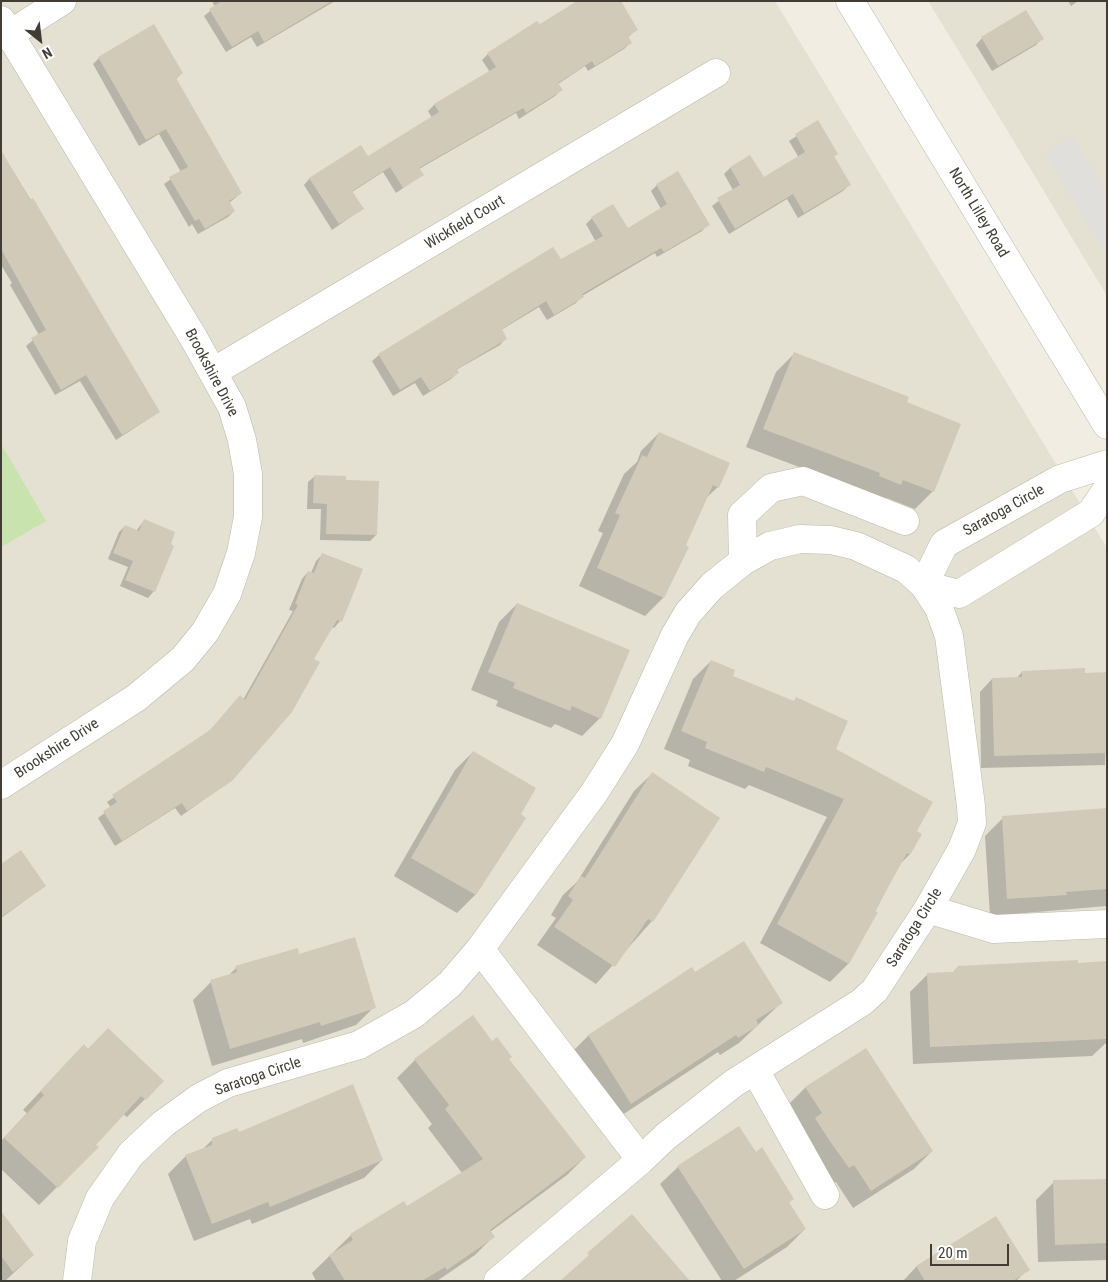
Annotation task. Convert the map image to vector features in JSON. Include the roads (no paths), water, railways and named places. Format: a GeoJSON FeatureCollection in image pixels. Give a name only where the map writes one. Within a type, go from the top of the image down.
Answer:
{"type":"FeatureCollection","features":[{"type":"Feature","properties":{"kind":"street"},"geometry":{"type":"LineString","coordinates":[[6,27],[62,1]]}},
{"type":"Feature","properties":{"kind":"street","name":"North Lilley Road"},"geometry":{"type":"LineString","coordinates":[[850,1],[1107,425]]}},
{"type":"Feature","properties":{"kind":"street","name":"Brookshire Drive"},"geometry":{"type":"LineString","coordinates":[[1,785],[136,698],[164,677],[183,659],[206,632],[227,594],[241,553],[248,517],[248,474],[242,440],[232,407],[213,372],[6,27]]}},
{"type":"Feature","properties":{"kind":"street","name":"Wickfield Court"},"geometry":{"type":"LineString","coordinates":[[213,372],[716,73]]}},
{"type":"Feature","properties":{"kind":"street","name":"Saratoga Circle"},"geometry":{"type":"LineString","coordinates":[[924,585],[944,544],[1060,479],[1107,464]]}},
{"type":"Feature","properties":{"kind":"street"},"geometry":{"type":"LineString","coordinates":[[742,561],[742,515],[772,488],[803,481],[905,521]]}},
{"type":"Feature","properties":{"kind":"street","name":"Saratoga Circle"},"geometry":{"type":"LineString","coordinates":[[924,585],[959,594],[1091,514],[1107,488]]}},
{"type":"Feature","properties":{"kind":"street","name":"Saratoga Circle"},"geometry":{"type":"LineString","coordinates":[[73,1280],[82,1241],[100,1198],[131,1154],[162,1124],[199,1098],[228,1083],[359,1045],[391,1029],[414,1014],[450,984],[480,949],[594,793],[625,744],[675,635],[688,613],[712,586],[742,561],[770,546],[800,539],[831,540],[856,546],[906,569],[924,585],[939,608],[949,636],[956,673],[972,823],[962,848],[928,909],[875,990],[862,1002],[734,1083],[688,1119],[498,1281]]}},
{"type":"Feature","properties":{"kind":"street"},"geometry":{"type":"LineString","coordinates":[[928,909],[994,929],[1107,924]]}},
{"type":"Feature","properties":{"kind":"street"},"geometry":{"type":"LineString","coordinates":[[480,949],[641,1160]]}},
{"type":"Feature","properties":{"kind":"street"},"geometry":{"type":"LineString","coordinates":[[755,1070],[825,1195]]}}]}
